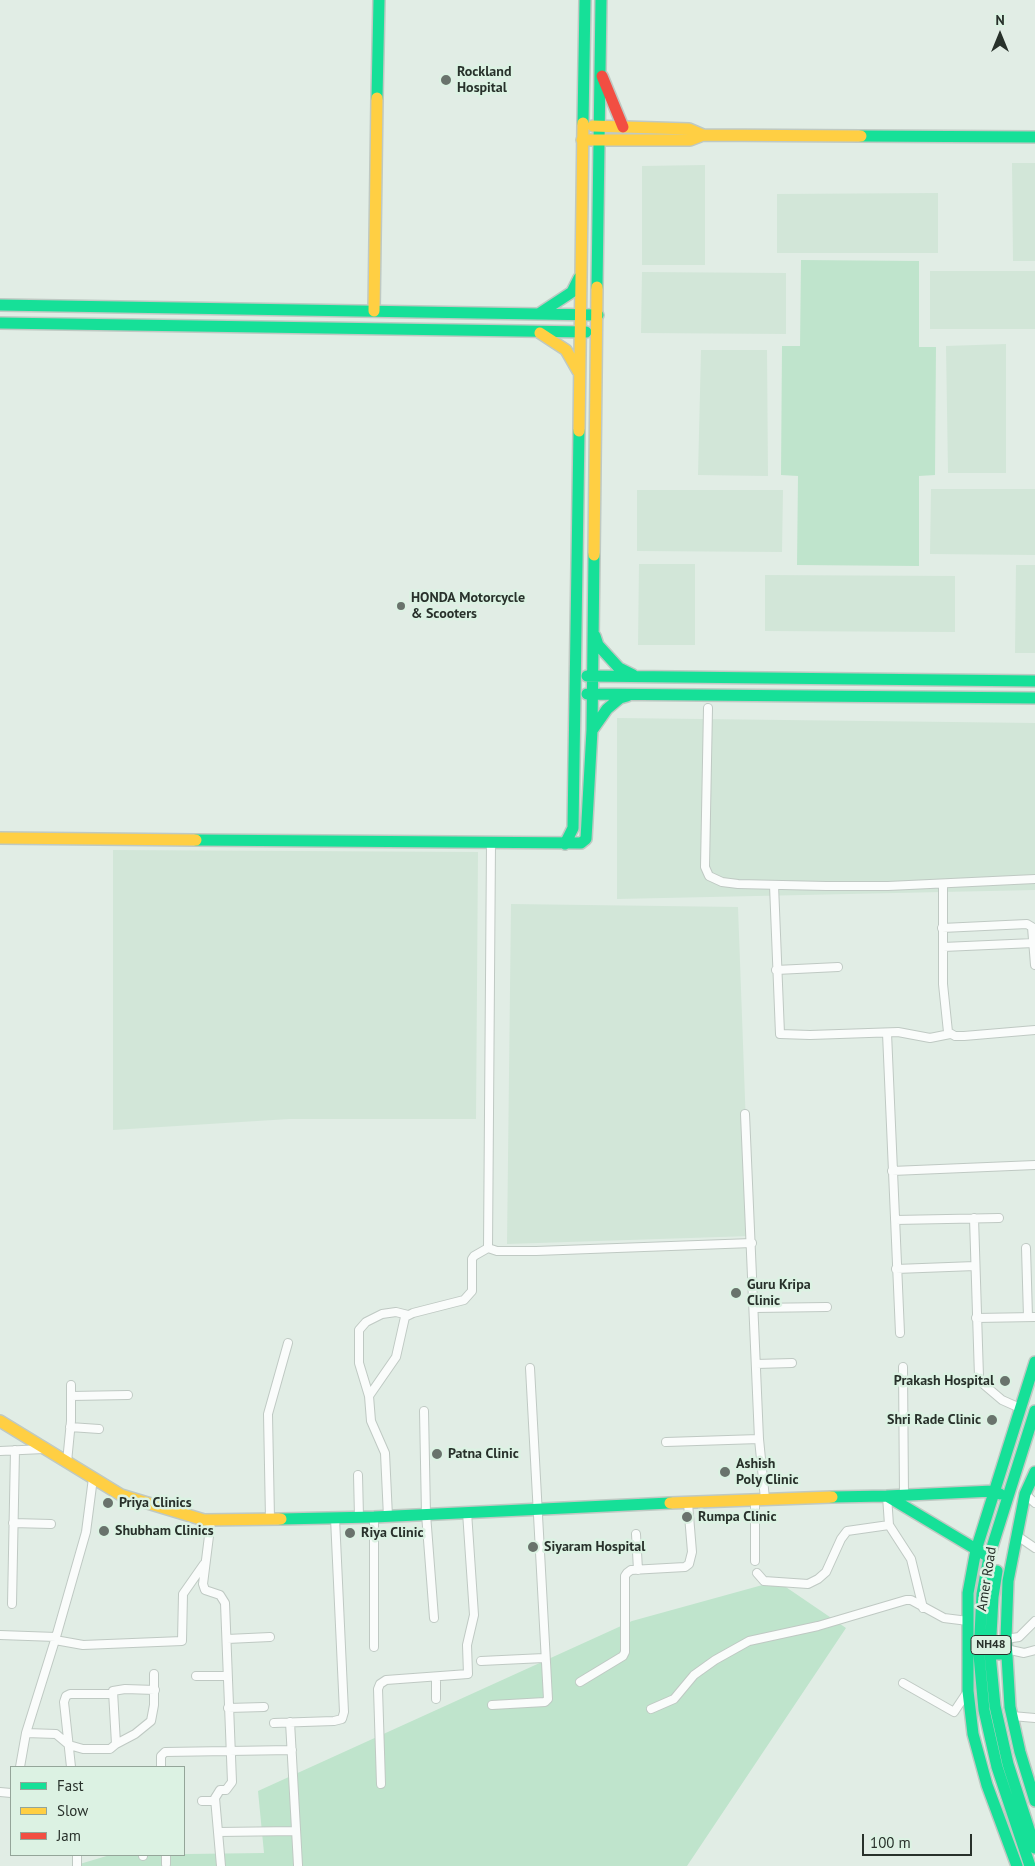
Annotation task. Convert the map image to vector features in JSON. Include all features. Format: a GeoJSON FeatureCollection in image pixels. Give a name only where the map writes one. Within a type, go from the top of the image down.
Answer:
{"type":"FeatureCollection","features":[{"type":"Feature","properties":{"kind":"main road"},"geometry":{"type":"LineString","coordinates":[[374,311],[379,0]]}},
{"type":"Feature","properties":{"kind":"main road"},"geometry":{"type":"LineString","coordinates":[[565,844],[572,828],[576,694],[585,0]]}},
{"type":"Feature","properties":{"kind":"main road"},"geometry":{"type":"LineString","coordinates":[[0,838],[565,844],[582,843],[588,835],[594,632],[601,0]]}},
{"type":"Feature","properties":{"kind":"main road"},"geometry":{"type":"LineString","coordinates":[[600,69],[623,127]]}},
{"type":"Feature","properties":{"kind":"main road"},"geometry":{"type":"LineString","coordinates":[[583,126],[689,129],[702,135]]}},
{"type":"Feature","properties":{"kind":"main road"},"geometry":{"type":"LineString","coordinates":[[582,140],[690,140],[702,135],[1035,137]]}},
{"type":"Feature","properties":{"kind":"main road"},"geometry":{"type":"LineString","coordinates":[[539,314],[556,305],[572,292],[578,283],[581,271]]}},
{"type":"Feature","properties":{"kind":"main road"},"geometry":{"type":"LineString","coordinates":[[0,305],[598,315]]}},
{"type":"Feature","properties":{"kind":"main road"},"geometry":{"type":"LineString","coordinates":[[0,323],[598,331]]}},
{"type":"Feature","properties":{"kind":"main road"},"geometry":{"type":"LineString","coordinates":[[536,331],[552,339],[566,350],[575,362],[580,375]]}},
{"type":"Feature","properties":{"kind":"main road"},"geometry":{"type":"LineString","coordinates":[[594,632],[598,645],[608,657],[619,668],[635,676]]}},
{"type":"Feature","properties":{"kind":"main road"},"geometry":{"type":"LineString","coordinates":[[575,676],[1035,681]]}},
{"type":"Feature","properties":{"kind":"main road"},"geometry":{"type":"LineString","coordinates":[[702,677],[702,695]]}},
{"type":"Feature","properties":{"kind":"main road"},"geometry":{"type":"LineString","coordinates":[[576,694],[1035,698]]}},
{"type":"Feature","properties":{"kind":"main road"},"geometry":{"type":"LineString","coordinates":[[592,730],[608,708],[620,698],[631,695]]}},
{"type":"Feature","properties":{"kind":"main road"},"geometry":{"type":"LineString","coordinates":[[1020,1863],[982,1768],[973,1734],[968,1691],[968,1593],[976,1550],[1035,1362]]}},
{"type":"Feature","properties":{"kind":"main road","name":"Amer Road"},"geometry":{"type":"LineString","coordinates":[[1020,1863],[997,1767],[980,1681],[979,1655],[982,1594],[989,1557],[1006,1496],[1035,1411]]}},
{"type":"Feature","properties":{"kind":"main road"},"geometry":{"type":"LineString","coordinates":[[0,1421],[120,1495],[162,1509],[211,1520],[374,1517],[760,1499],[904,1496],[994,1491],[1006,1496]]}},
{"type":"Feature","properties":{"kind":"main road","name":"Amer Road"},"geometry":{"type":"LineString","coordinates":[[1035,1442],[1012,1510],[998,1562],[993,1597],[990,1654],[995,1706],[1008,1764],[1035,1848]]}},
{"type":"Feature","properties":{"kind":"main road"},"geometry":{"type":"LineString","coordinates":[[1034,1478],[1025,1494],[1008,1581],[1006,1647],[1007,1679],[1012,1716],[1020,1752],[1035,1801]]}},
{"type":"Feature","properties":{"kind":"main road"},"geometry":{"type":"LineString","coordinates":[[888,1496],[989,1557]]}},
{"type":"Feature","properties":{"kind":"main road"},"geometry":{"type":"LineString","coordinates":[[990,1654],[1006,1647]]}},
{"type":"Feature","properties":{"kind":"street"},"geometry":{"type":"LineString","coordinates":[[708,708],[705,866],[709,876],[722,882],[774,885],[888,886],[1035,878]]}},
{"type":"Feature","properties":{"kind":"street"},"geometry":{"type":"LineString","coordinates":[[488,1248],[491,843]]}},
{"type":"Feature","properties":{"kind":"street"},"geometry":{"type":"LineString","coordinates":[[942,884],[945,1019],[950,1034]]}},
{"type":"Feature","properties":{"kind":"street"},"geometry":{"type":"LineString","coordinates":[[774,885],[776,970],[779,1021],[782,1035],[907,1032],[930,1038],[950,1034],[964,1036],[1035,1030]]}},
{"type":"Feature","properties":{"kind":"street"},"geometry":{"type":"LineString","coordinates":[[942,928],[1027,924],[1032,927],[1035,965]]}},
{"type":"Feature","properties":{"kind":"street"},"geometry":{"type":"LineString","coordinates":[[943,947],[1034,943]]}},
{"type":"Feature","properties":{"kind":"street"},"geometry":{"type":"LineString","coordinates":[[776,970],[838,967]]}},
{"type":"Feature","properties":{"kind":"street"},"geometry":{"type":"LineString","coordinates":[[887,1032],[900,1333]]}},
{"type":"Feature","properties":{"kind":"street"},"geometry":{"type":"LineString","coordinates":[[745,1114],[755,1308],[759,1438],[760,1499],[755,1560]]}},
{"type":"Feature","properties":{"kind":"street"},"geometry":{"type":"LineString","coordinates":[[892,1171],[1035,1165]]}},
{"type":"Feature","properties":{"kind":"street"},"geometry":{"type":"LineString","coordinates":[[974,1218],[977,1364],[982,1383],[1002,1400],[1020,1408]]}},
{"type":"Feature","properties":{"kind":"street"},"geometry":{"type":"LineString","coordinates":[[895,1220],[999,1218]]}},
{"type":"Feature","properties":{"kind":"street"},"geometry":{"type":"LineString","coordinates":[[388,1516],[385,1453],[371,1421],[369,1396],[359,1363],[359,1330],[366,1322],[382,1314],[396,1312],[408,1314],[464,1300],[472,1291],[472,1259],[488,1248],[498,1251],[544,1251],[752,1242]]}},
{"type":"Feature","properties":{"kind":"street"},"geometry":{"type":"LineString","coordinates":[[976,1318],[1032,1317],[1026,1248]]}},
{"type":"Feature","properties":{"kind":"street"},"geometry":{"type":"LineString","coordinates":[[896,1269],[975,1266]]}},
{"type":"Feature","properties":{"kind":"street"},"geometry":{"type":"LineString","coordinates":[[755,1308],[827,1307]]}},
{"type":"Feature","properties":{"kind":"street"},"geometry":{"type":"LineString","coordinates":[[369,1396],[374,1386],[396,1357],[403,1322],[408,1314]]}},
{"type":"Feature","properties":{"kind":"street"},"geometry":{"type":"LineString","coordinates":[[270,1519],[268,1414],[288,1343]]}},
{"type":"Feature","properties":{"kind":"street"},"geometry":{"type":"LineString","coordinates":[[756,1364],[792,1363]]}},
{"type":"Feature","properties":{"kind":"street"},"geometry":{"type":"LineString","coordinates":[[903,1367],[904,1496]]}},
{"type":"Feature","properties":{"kind":"street"},"geometry":{"type":"LineString","coordinates":[[492,1705],[547,1701],[530,1368]]}},
{"type":"Feature","properties":{"kind":"street"},"geometry":{"type":"LineString","coordinates":[[67,1462],[71,1385]]}},
{"type":"Feature","properties":{"kind":"street"},"geometry":{"type":"LineString","coordinates":[[71,1396],[128,1395]]}},
{"type":"Feature","properties":{"kind":"street"},"geometry":{"type":"LineString","coordinates":[[424,1410],[426,1514],[434,1618]]}},
{"type":"Feature","properties":{"kind":"street"},"geometry":{"type":"LineString","coordinates":[[70,1427],[99,1429]]}},
{"type":"Feature","properties":{"kind":"street"},"geometry":{"type":"LineString","coordinates":[[666,1442],[759,1438]]}},
{"type":"Feature","properties":{"kind":"street"},"geometry":{"type":"LineString","coordinates":[[0,1451],[44,1449]]}},
{"type":"Feature","properties":{"kind":"street"},"geometry":{"type":"LineString","coordinates":[[12,1604],[15,1450]]}},
{"type":"Feature","properties":{"kind":"street"},"geometry":{"type":"LineString","coordinates":[[358,1475],[360,1517]]}},
{"type":"Feature","properties":{"kind":"street"},"geometry":{"type":"LineString","coordinates":[[20,1766],[26,1733],[56,1638],[86,1532],[92,1478]]}},
{"type":"Feature","properties":{"kind":"street"},"geometry":{"type":"LineString","coordinates":[[1025,1494],[1035,1502]]}},
{"type":"Feature","properties":{"kind":"street"},"geometry":{"type":"LineString","coordinates":[[888,1496],[889,1525],[911,1559],[923,1608]]}},
{"type":"Feature","properties":{"kind":"street"},"geometry":{"type":"LineString","coordinates":[[580,1682],[623,1656],[625,1652],[625,1576],[632,1570],[685,1567],[689,1564],[692,1552],[688,1503]]}},
{"type":"Feature","properties":{"kind":"street"},"geometry":{"type":"LineString","coordinates":[[381,1784],[378,1688],[380,1684],[386,1680],[466,1676],[469,1671],[466,1645],[474,1615],[467,1512]]}},
{"type":"Feature","properties":{"kind":"street"},"geometry":{"type":"LineString","coordinates":[[374,1517],[374,1647]]}},
{"type":"Feature","properties":{"kind":"street"},"geometry":{"type":"LineString","coordinates":[[274,1723],[334,1721],[342,1719],[344,1712],[335,1518]]}},
{"type":"Feature","properties":{"kind":"street"},"geometry":{"type":"LineString","coordinates":[[211,1520],[204,1588],[208,1592],[224,1598],[232,1782],[230,1787],[216,1793],[215,1801],[221,1866]]}},
{"type":"Feature","properties":{"kind":"street"},"geometry":{"type":"LineString","coordinates":[[14,1523],[51,1524]]}},
{"type":"Feature","properties":{"kind":"street"},"geometry":{"type":"LineString","coordinates":[[757,1573],[764,1581],[808,1584],[826,1572],[841,1539],[847,1531],[889,1525]]}},
{"type":"Feature","properties":{"kind":"street"},"geometry":{"type":"LineString","coordinates":[[636,1534],[638,1570]]}},
{"type":"Feature","properties":{"kind":"street"},"geometry":{"type":"LineString","coordinates":[[1016,1535],[1035,1548]]}},
{"type":"Feature","properties":{"kind":"street"},"geometry":{"type":"LineString","coordinates":[[0,1635],[56,1638],[83,1645],[182,1641],[184,1594],[206,1562]]}},
{"type":"Feature","properties":{"kind":"street"},"geometry":{"type":"LineString","coordinates":[[651,1709],[674,1699],[694,1676],[715,1660],[749,1642],[818,1626],[906,1600],[911,1600],[944,1618],[968,1621]]}},
{"type":"Feature","properties":{"kind":"street"},"geometry":{"type":"LineString","coordinates":[[1006,1647],[1035,1621]]}},
{"type":"Feature","properties":{"kind":"street"},"geometry":{"type":"LineString","coordinates":[[227,1639],[270,1637]]}},
{"type":"Feature","properties":{"kind":"street"},"geometry":{"type":"LineString","coordinates":[[1006,1647],[1024,1653],[1035,1650]]}},
{"type":"Feature","properties":{"kind":"street"},"geometry":{"type":"LineString","coordinates":[[481,1661],[544,1658]]}},
{"type":"Feature","properties":{"kind":"street"},"geometry":{"type":"LineString","coordinates":[[26,1733],[56,1734],[69,1744],[83,1749],[110,1749],[136,1734],[151,1721],[155,1690],[154,1674]]}},
{"type":"Feature","properties":{"kind":"street"},"geometry":{"type":"LineString","coordinates":[[196,1676],[227,1676]]}},
{"type":"Feature","properties":{"kind":"street"},"geometry":{"type":"LineString","coordinates":[[436,1677],[436,1699]]}},
{"type":"Feature","properties":{"kind":"street"},"geometry":{"type":"LineString","coordinates":[[903,1683],[954,1712],[968,1691]]}},
{"type":"Feature","properties":{"kind":"street"},"geometry":{"type":"LineString","coordinates":[[71,1766],[64,1702],[66,1696],[70,1694],[112,1694],[125,1689],[155,1690]]}},
{"type":"Feature","properties":{"kind":"street"},"geometry":{"type":"LineString","coordinates":[[112,1694],[116,1744]]}},
{"type":"Feature","properties":{"kind":"street"},"geometry":{"type":"LineString","coordinates":[[228,1708],[264,1706]]}},
{"type":"Feature","properties":{"kind":"street"},"geometry":{"type":"LineString","coordinates":[[1012,1716],[1035,1718]]}},
{"type":"Feature","properties":{"kind":"street"},"geometry":{"type":"LineString","coordinates":[[290,1722],[298,1866]]}},
{"type":"Feature","properties":{"kind":"street"},"geometry":{"type":"LineString","coordinates":[[161,1766],[161,1756],[165,1752],[292,1750]]}},
{"type":"Feature","properties":{"kind":"street"},"geometry":{"type":"LineString","coordinates":[[202,1801],[215,1801]]}},
{"type":"Feature","properties":{"kind":"street"},"geometry":{"type":"LineString","coordinates":[[218,1832],[296,1831]]}},
{"type":"Feature","properties":{"kind":"street"},"geometry":{"type":"LineString","coordinates":[[166,1856],[166,1864]]}},
{"type":"Feature","properties":{"kind":"shaded area"},"geometry":{"type":"Polygon","coordinates":[[[1012,163],[1035,163],[1035,261],[1013,261],[1012,163]]]}},
{"type":"Feature","properties":{"kind":"shaded area"},"geometry":{"type":"Polygon","coordinates":[[[705,165],[705,265],[642,265],[642,166],[705,165]]]}},
{"type":"Feature","properties":{"kind":"shaded area"},"geometry":{"type":"Polygon","coordinates":[[[938,193],[938,253],[777,253],[777,194],[938,193]]]}},
{"type":"Feature","properties":{"kind":"shaded area"},"geometry":{"type":"Polygon","coordinates":[[[930,271],[1035,271],[1035,329],[930,329],[930,271]]]}},
{"type":"Feature","properties":{"kind":"shaded area"},"geometry":{"type":"Polygon","coordinates":[[[642,272],[786,273],[786,334],[641,333],[642,272]]]}},
{"type":"Feature","properties":{"kind":"shaded area"},"geometry":{"type":"Polygon","coordinates":[[[1006,344],[1006,473],[948,473],[946,346],[1006,344]]]}},
{"type":"Feature","properties":{"kind":"shaded area"},"geometry":{"type":"Polygon","coordinates":[[[701,350],[767,350],[768,476],[698,475],[701,350]]]}},
{"type":"Feature","properties":{"kind":"shaded area"},"geometry":{"type":"Polygon","coordinates":[[[931,489],[1035,489],[1035,555],[930,554],[931,489]]]}},
{"type":"Feature","properties":{"kind":"shaded area"},"geometry":{"type":"Polygon","coordinates":[[[637,490],[783,490],[782,552],[637,551],[637,490]]]}},
{"type":"Feature","properties":{"kind":"shaded area"},"geometry":{"type":"Polygon","coordinates":[[[639,564],[695,564],[695,645],[638,645],[639,564]]]}},
{"type":"Feature","properties":{"kind":"shaded area"},"geometry":{"type":"Polygon","coordinates":[[[1016,565],[1035,565],[1035,653],[1015,653],[1016,565]]]}},
{"type":"Feature","properties":{"kind":"shaded area"},"geometry":{"type":"Polygon","coordinates":[[[765,575],[955,576],[955,632],[765,631],[765,575]]]}},
{"type":"Feature","properties":{"kind":"shaded area"},"geometry":{"type":"Polygon","coordinates":[[[617,718],[1035,723],[1035,890],[617,899],[617,718]]]}},
{"type":"Feature","properties":{"kind":"shaded area"},"geometry":{"type":"Polygon","coordinates":[[[113,850],[478,852],[476,1119],[289,1119],[113,1130],[113,850]]]}},
{"type":"Feature","properties":{"kind":"shaded area"},"geometry":{"type":"Polygon","coordinates":[[[511,904],[738,907],[750,1236],[507,1244],[511,904]]]}},
{"type":"Feature","properties":{"kind":"green space"},"geometry":{"type":"Polygon","coordinates":[[[801,260],[919,261],[919,347],[936,347],[935,475],[919,476],[919,566],[797,565],[798,476],[781,475],[782,346],[800,346],[801,260]]]}},
{"type":"Feature","properties":{"kind":"green space"},"geometry":{"type":"Polygon","coordinates":[[[777,1581],[846,1628],[687,1866],[73,1866],[107,1856],[264,1853],[258,1791],[632,1621],[777,1581]]]}},
{"type":"Feature","properties":{"kind":"traffic: fast"},"geometry":{"type":"LineString","coordinates":[[377,98],[379,0]]}},
{"type":"Feature","properties":{"kind":"traffic: fast"},"geometry":{"type":"LineString","coordinates":[[583,123],[585,0]]}},
{"type":"Feature","properties":{"kind":"traffic: fast"},"geometry":{"type":"LineString","coordinates":[[597,287],[601,0]]}},
{"type":"Feature","properties":{"kind":"traffic: fast"},"geometry":{"type":"LineString","coordinates":[[861,136],[1035,137]]}},
{"type":"Feature","properties":{"kind":"traffic: fast"},"geometry":{"type":"LineString","coordinates":[[540,313],[572,292],[579,278]]}},
{"type":"Feature","properties":{"kind":"traffic: fast"},"geometry":{"type":"LineString","coordinates":[[0,305],[598,315]]}},
{"type":"Feature","properties":{"kind":"traffic: fast"},"geometry":{"type":"LineString","coordinates":[[0,323],[586,332]]}},
{"type":"Feature","properties":{"kind":"traffic: fast"},"geometry":{"type":"LineString","coordinates":[[565,844],[573,828],[579,431]]}},
{"type":"Feature","properties":{"kind":"traffic: fast"},"geometry":{"type":"LineString","coordinates":[[196,840],[581,843],[586,839],[592,730],[594,555]]}},
{"type":"Feature","properties":{"kind":"traffic: fast"},"geometry":{"type":"LineString","coordinates":[[595,636],[598,645],[619,668],[633,675]]}},
{"type":"Feature","properties":{"kind":"traffic: fast"},"geometry":{"type":"LineString","coordinates":[[587,676],[1035,681]]}},
{"type":"Feature","properties":{"kind":"traffic: fast"},"geometry":{"type":"LineString","coordinates":[[587,694],[1035,698]]}},
{"type":"Feature","properties":{"kind":"traffic: fast"},"geometry":{"type":"LineString","coordinates":[[593,729],[607,709],[620,698],[627,696]]}},
{"type":"Feature","properties":{"kind":"traffic: fast"},"geometry":{"type":"LineString","coordinates":[[1017,1866],[987,1785],[973,1734],[968,1691],[968,1593],[976,1550],[1035,1362]]}},
{"type":"Feature","properties":{"kind":"traffic: fast"},"geometry":{"type":"LineString","coordinates":[[1030,1866],[997,1767],[984,1710],[979,1655],[982,1594],[989,1557],[1035,1411]]}},
{"type":"Feature","properties":{"kind":"traffic: fast"},"geometry":{"type":"LineString","coordinates":[[1035,1472],[1025,1494],[1008,1581],[1006,1639],[1010,1707],[1020,1752],[1035,1801]]}},
{"type":"Feature","properties":{"kind":"traffic: fast"},"geometry":{"type":"LineString","coordinates":[[887,1496],[993,1491],[1000,1494]]}},
{"type":"Feature","properties":{"kind":"traffic: fast"},"geometry":{"type":"LineString","coordinates":[[832,1497],[887,1496],[989,1557]]}},
{"type":"Feature","properties":{"kind":"traffic: fast"},"geometry":{"type":"LineString","coordinates":[[281,1519],[374,1517],[670,1503]]}},
{"type":"Feature","properties":{"kind":"traffic: fast"},"geometry":{"type":"LineString","coordinates":[[997,1571],[993,1597],[990,1654],[995,1706],[1008,1764],[1035,1848]]}},
{"type":"Feature","properties":{"kind":"traffic: fast"},"geometry":{"type":"LineString","coordinates":[[990,1654],[1007,1654]]}},
{"type":"Feature","properties":{"kind":"traffic: slow"},"geometry":{"type":"LineString","coordinates":[[374,311],[377,98]]}},
{"type":"Feature","properties":{"kind":"traffic: slow"},"geometry":{"type":"LineString","coordinates":[[579,431],[583,123]]}},
{"type":"Feature","properties":{"kind":"traffic: slow"},"geometry":{"type":"LineString","coordinates":[[593,126],[689,129],[703,135],[861,136]]}},
{"type":"Feature","properties":{"kind":"traffic: slow"},"geometry":{"type":"LineString","coordinates":[[582,140],[690,140],[703,135]]}},
{"type":"Feature","properties":{"kind":"traffic: slow"},"geometry":{"type":"LineString","coordinates":[[594,555],[597,287]]}},
{"type":"Feature","properties":{"kind":"traffic: slow"},"geometry":{"type":"LineString","coordinates":[[540,333],[566,350],[578,371]]}},
{"type":"Feature","properties":{"kind":"traffic: slow"},"geometry":{"type":"LineString","coordinates":[[0,838],[196,840]]}},
{"type":"Feature","properties":{"kind":"traffic: slow"},"geometry":{"type":"LineString","coordinates":[[0,1421],[121,1495],[204,1520],[281,1519]]}},
{"type":"Feature","properties":{"kind":"traffic: slow"},"geometry":{"type":"LineString","coordinates":[[670,1503],[832,1497]]}},
{"type":"Feature","properties":{"kind":"traffic: jam"},"geometry":{"type":"LineString","coordinates":[[602,76],[623,127]]}},
{"type":"Feature","properties":{"kind":"place","name":"Rockland Hospital"},"geometry":{"type":"Point","coordinates":[446,80]}},
{"type":"Feature","properties":{"kind":"place","name":"HONDA Motorcycle & Scooters"},"geometry":{"type":"Point","coordinates":[401,606]}},
{"type":"Feature","properties":{"kind":"place","name":"Guru Kripa Clinic"},"geometry":{"type":"Point","coordinates":[736,1293]}},
{"type":"Feature","properties":{"kind":"place","name":"Prakash Hospital"},"geometry":{"type":"Point","coordinates":[1005,1381]}},
{"type":"Feature","properties":{"kind":"place","name":"Shri Rade Clinic"},"geometry":{"type":"Point","coordinates":[992,1420]}},
{"type":"Feature","properties":{"kind":"place","name":"Patna Clinic"},"geometry":{"type":"Point","coordinates":[437,1454]}},
{"type":"Feature","properties":{"kind":"place","name":"Ashish Poly Clinic"},"geometry":{"type":"Point","coordinates":[725,1472]}},
{"type":"Feature","properties":{"kind":"place","name":"Priya Clinics"},"geometry":{"type":"Point","coordinates":[108,1503]}},
{"type":"Feature","properties":{"kind":"place","name":"Rumpa Clinic"},"geometry":{"type":"Point","coordinates":[687,1517]}},
{"type":"Feature","properties":{"kind":"place","name":"Shubham Clinics"},"geometry":{"type":"Point","coordinates":[104,1531]}},
{"type":"Feature","properties":{"kind":"place","name":"Riya Clinic"},"geometry":{"type":"Point","coordinates":[350,1533]}},
{"type":"Feature","properties":{"kind":"place","name":"Siyaram Hospital"},"geometry":{"type":"Point","coordinates":[533,1547]}}]}
